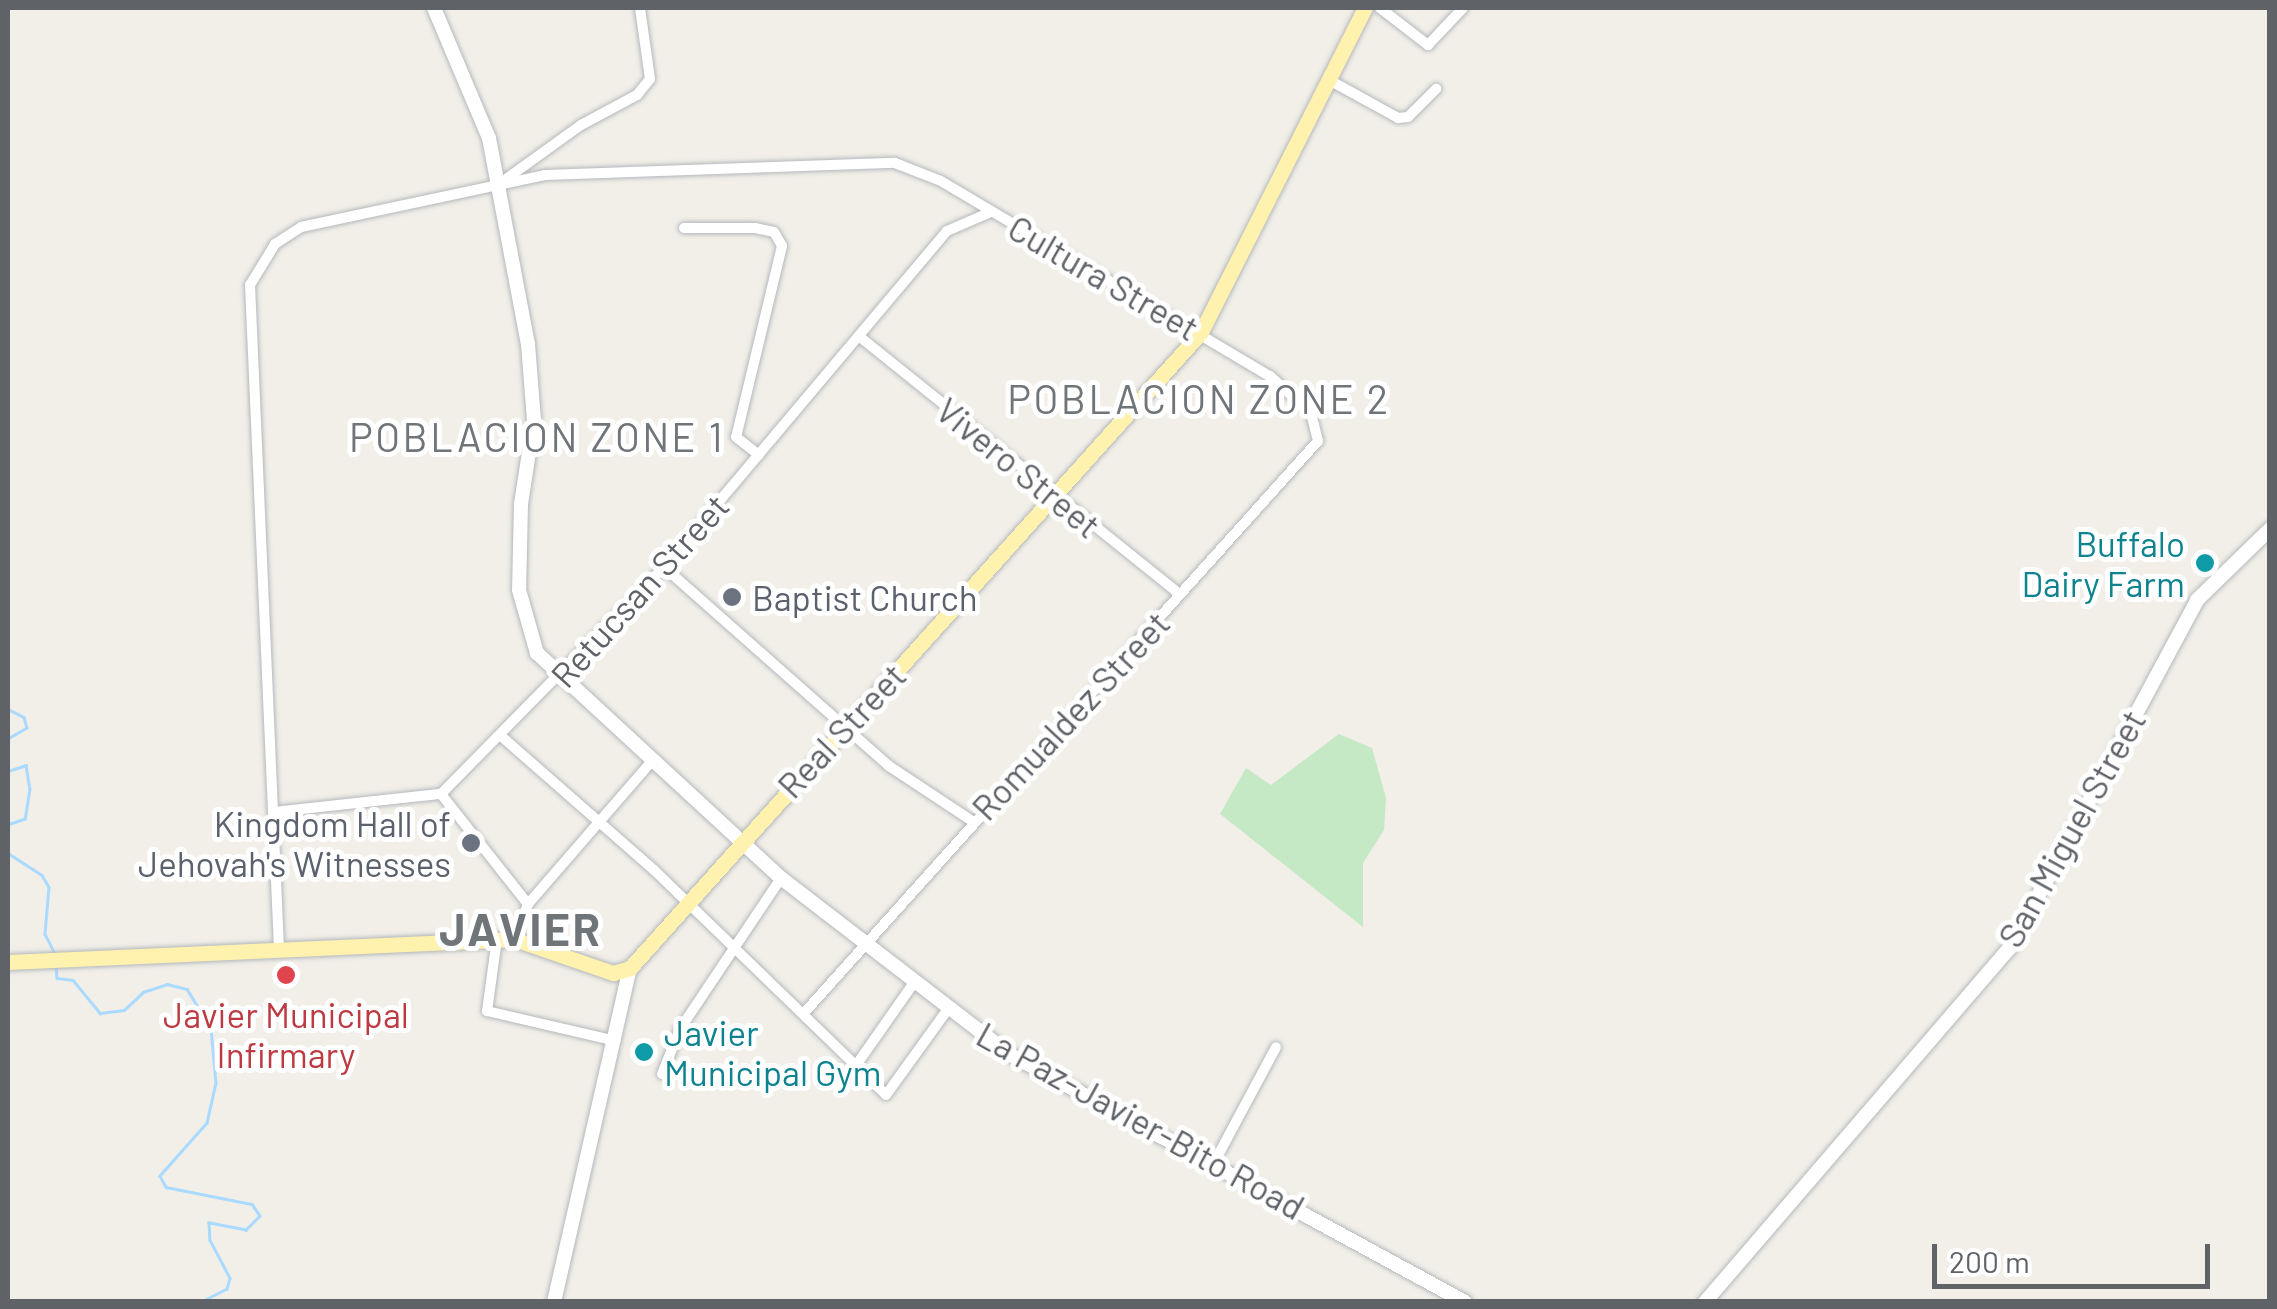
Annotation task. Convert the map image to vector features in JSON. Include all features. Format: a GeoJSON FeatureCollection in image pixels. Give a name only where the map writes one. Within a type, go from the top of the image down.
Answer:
{"type":"FeatureCollection","features":[{"type":"Feature","properties":{"kind":"main road","name":"Real Street"},"geometry":{"type":"LineString","coordinates":[[630,968],[739,840],[1201,332],[1331,81],[1364,8]]}},
{"type":"Feature","properties":{"kind":"main road"},"geometry":{"type":"LineString","coordinates":[[8,962],[514,939],[613,972],[630,968]]}},
{"type":"Feature","properties":{"kind":"street"},"geometry":{"type":"LineString","coordinates":[[434,8],[501,182],[534,420],[522,504],[519,590],[528,635],[560,680],[739,840]]}},
{"type":"Feature","properties":{"kind":"street"},"geometry":{"type":"LineString","coordinates":[[501,182],[581,125],[637,95],[650,79],[652,59],[640,8]]}},
{"type":"Feature","properties":{"kind":"street"},"geometry":{"type":"LineString","coordinates":[[1380,8],[1428,45],[1463,8]]}},
{"type":"Feature","properties":{"kind":"street"},"geometry":{"type":"LineString","coordinates":[[1331,81],[1398,118],[1408,117],[1436,89]]}},
{"type":"Feature","properties":{"kind":"street","name":"Cultura Street"},"geometry":{"type":"LineString","coordinates":[[279,949],[250,286],[275,244],[302,227],[501,182],[559,174],[895,162],[919,168],[1201,332],[1270,376],[1311,414]]}},
{"type":"Feature","properties":{"kind":"street","name":"Retucsan Street"},"geometry":{"type":"LineString","coordinates":[[441,794],[560,680],[664,566],[947,231],[992,212]]}},
{"type":"Feature","properties":{"kind":"street"},"geometry":{"type":"LineString","coordinates":[[684,228],[755,228],[774,232],[782,246],[736,437],[760,455]]}},
{"type":"Feature","properties":{"kind":"street","name":"Vivero Street"},"geometry":{"type":"LineString","coordinates":[[860,336],[1180,594]]}},
{"type":"Feature","properties":{"kind":"street","name":"Romualdez Street"},"geometry":{"type":"LineString","coordinates":[[804,1013],[972,821],[1311,451],[1318,430],[1311,414]]}},
{"type":"Feature","properties":{"kind":"street","name":"San Miguel Street"},"geometry":{"type":"LineString","coordinates":[[1705,1302],[2010,948],[2197,600],[2270,530]]}},
{"type":"Feature","properties":{"kind":"street"},"geometry":{"type":"LineString","coordinates":[[664,566],[842,728],[972,821]]}},
{"type":"Feature","properties":{"kind":"street"},"geometry":{"type":"LineString","coordinates":[[501,736],[686,900],[886,1095],[948,1009]]}},
{"type":"Feature","properties":{"kind":"street"},"geometry":{"type":"LineString","coordinates":[[514,939],[528,904],[651,762]]}},
{"type":"Feature","properties":{"kind":"street"},"geometry":{"type":"LineString","coordinates":[[274,812],[441,794],[528,904]]}},
{"type":"Feature","properties":{"kind":"street","name":"La Paz-Javier-Bito Road"},"geometry":{"type":"LineString","coordinates":[[739,840],[862,946],[1028,1066],[1215,1162],[1465,1302]]}},
{"type":"Feature","properties":{"kind":"street"},"geometry":{"type":"LineString","coordinates":[[662,1074],[680,1029],[782,878]]}},
{"type":"Feature","properties":{"kind":"street"},"geometry":{"type":"LineString","coordinates":[[497,939],[487,1011],[616,1041]]}},
{"type":"Feature","properties":{"kind":"street"},"geometry":{"type":"LineString","coordinates":[[554,1302],[630,968]]}},
{"type":"Feature","properties":{"kind":"street"},"geometry":{"type":"LineString","coordinates":[[857,1064],[913,984]]}},
{"type":"Feature","properties":{"kind":"street"},"geometry":{"type":"LineString","coordinates":[[1215,1162],[1276,1047]]}},
{"type":"Feature","properties":{"kind":"green space"},"geometry":{"type":"Polygon","coordinates":[[[1339,734],[1372,748],[1386,798],[1384,830],[1363,863],[1363,927],[1220,814],[1246,768],[1271,785],[1339,734]]]}},
{"type":"Feature","properties":{"kind":"waterway"},"geometry":{"type":"LineString","coordinates":[[8,709],[24,717],[27,728],[8,739]]}},
{"type":"Feature","properties":{"kind":"waterway"},"geometry":{"type":"LineString","coordinates":[[8,771],[26,765],[30,789],[25,819],[8,825]]}},
{"type":"Feature","properties":{"kind":"waterway"},"geometry":{"type":"LineString","coordinates":[[8,853],[42,875],[49,887],[45,934],[54,952]]}},
{"type":"Feature","properties":{"kind":"waterway"},"geometry":{"type":"LineString","coordinates":[[56,965],[57,978],[73,980],[100,1013],[124,1010],[143,992],[167,984],[187,989],[211,1028],[216,1083],[207,1123],[160,1176],[166,1187],[252,1204],[260,1216],[246,1230],[209,1223],[210,1240],[230,1278],[227,1289],[202,1302]]}},
{"type":"Feature","properties":{"kind":"place","name":"Buffalo Dairy Farm"},"geometry":{"type":"Point","coordinates":[2205,563]}},
{"type":"Feature","properties":{"kind":"place","name":"Baptist Church"},"geometry":{"type":"Point","coordinates":[732,597]}},
{"type":"Feature","properties":{"kind":"place","name":"Kingdom Hall of Jehovah's Witnesses"},"geometry":{"type":"Point","coordinates":[471,843]}},
{"type":"Feature","properties":{"kind":"place","name":"Javier Municipal Infirmary"},"geometry":{"type":"Point","coordinates":[286,975]}},
{"type":"Feature","properties":{"kind":"place","name":"Javier Municipal Gym"},"geometry":{"type":"Point","coordinates":[644,1052]}},
{"type":"Feature","properties":{"kind":"district","name":"POBLACION ZONE 2"},"geometry":{"type":"Point","coordinates":[1199,398]}},
{"type":"Feature","properties":{"kind":"district","name":"POBLACION ZONE 1"},"geometry":{"type":"Point","coordinates":[537,436]}},
{"type":"Feature","properties":{"kind":"district","name":"JAVIER"},"geometry":{"type":"Point","coordinates":[521,929]}}]}
